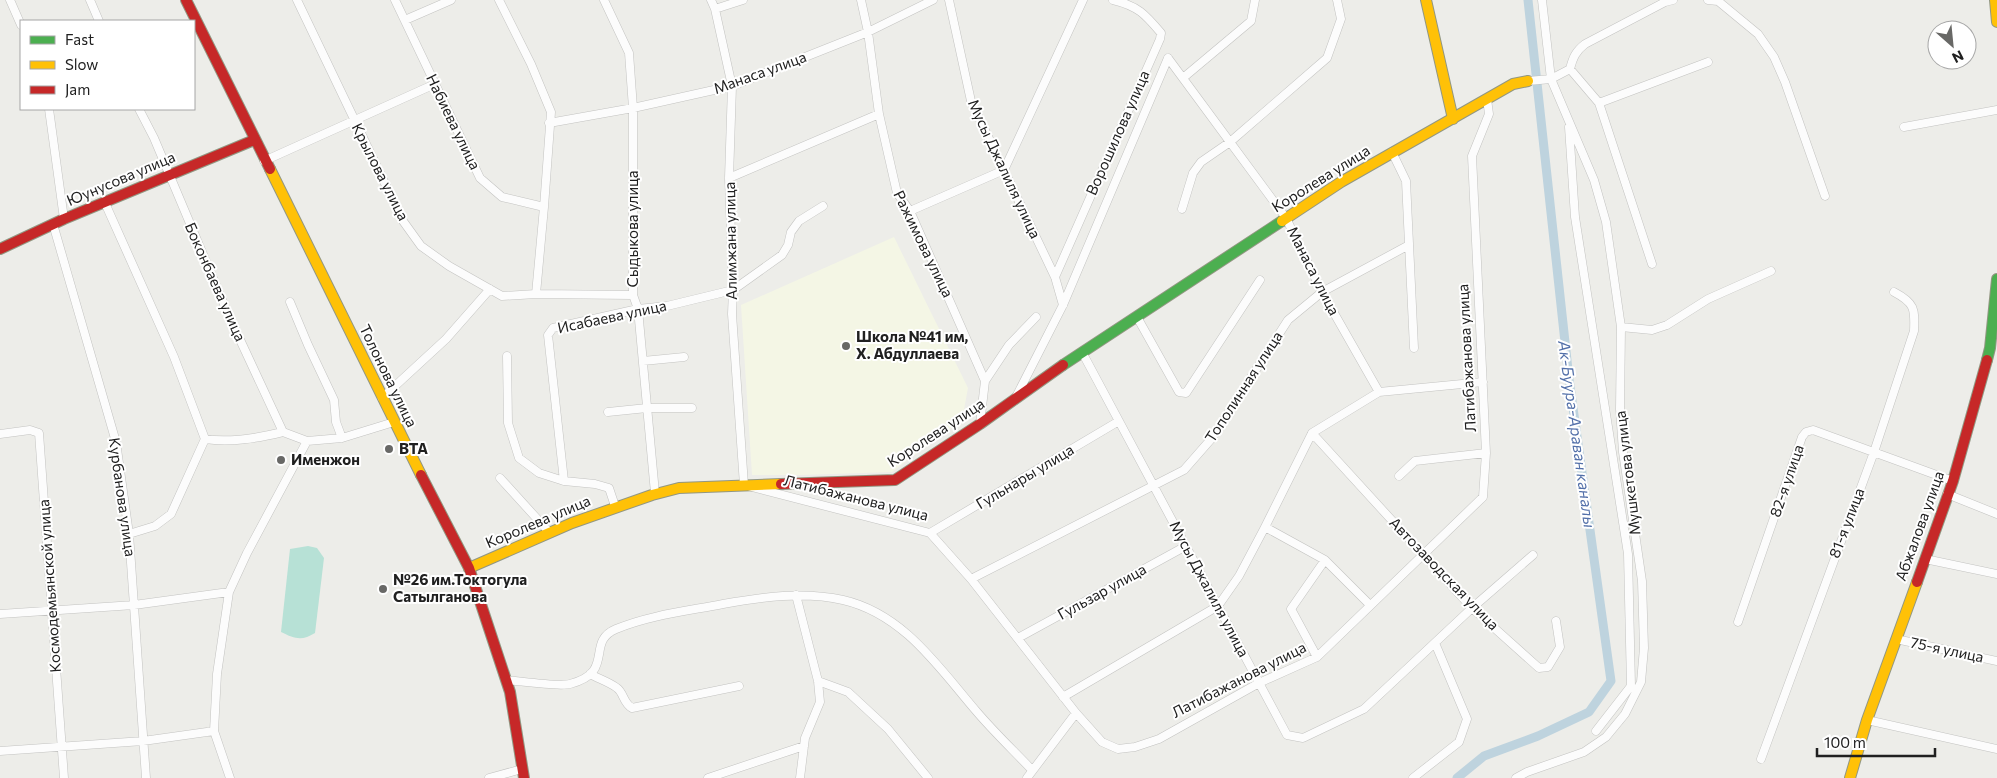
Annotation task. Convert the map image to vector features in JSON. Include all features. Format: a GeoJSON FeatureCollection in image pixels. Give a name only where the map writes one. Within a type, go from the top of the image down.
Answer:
{"type":"FeatureCollection","features":[{"type":"Feature","properties":{"kind":"street"},"geometry":{"type":"LineString","coordinates":[[10,0],[20,24]]}},
{"type":"Feature","properties":{"kind":"street"},"geometry":{"type":"LineString","coordinates":[[90,0],[99,20]]}},
{"type":"Feature","properties":{"kind":"street","name":"Толонова улица"},"geometry":{"type":"LineString","coordinates":[[186,0],[382,398],[469,568],[510,692],[523,773]]}},
{"type":"Feature","properties":{"kind":"street","name":"Крылова улица"},"geometry":{"type":"LineString","coordinates":[[297,0],[403,221],[421,246],[449,266],[502,296],[536,294],[633,295]]}},
{"type":"Feature","properties":{"kind":"street","name":"Набиева улица"},"geometry":{"type":"LineString","coordinates":[[396,0],[480,178],[502,197],[544,208]]}},
{"type":"Feature","properties":{"kind":"street"},"geometry":{"type":"LineString","coordinates":[[405,20],[451,0]]}},
{"type":"Feature","properties":{"kind":"street"},"geometry":{"type":"LineString","coordinates":[[499,0],[531,64],[551,112],[536,294]]}},
{"type":"Feature","properties":{"kind":"street","name":"Сыдыкова улица"},"geometry":{"type":"LineString","coordinates":[[604,0],[629,53],[633,108],[633,295],[638,309],[655,493]]}},
{"type":"Feature","properties":{"kind":"street","name":"Алимжана улица"},"geometry":{"type":"LineString","coordinates":[[711,0],[715,9],[732,86],[729,178],[734,290],[732,314],[744,485]]}},
{"type":"Feature","properties":{"kind":"street"},"geometry":{"type":"LineString","coordinates":[[715,9],[743,0]]}},
{"type":"Feature","properties":{"kind":"street","name":"Ражимова улица"},"geometry":{"type":"LineString","coordinates":[[861,0],[868,32],[879,114],[897,193],[910,211],[985,381]]}},
{"type":"Feature","properties":{"kind":"street","name":"Манаса улица"},"geometry":{"type":"LineString","coordinates":[[549,123],[633,108],[732,86],[868,32],[933,0]]}},
{"type":"Feature","properties":{"kind":"street","name":"Мусы Джалиля улица"},"geometry":{"type":"LineString","coordinates":[[949,0],[971,101],[1055,277],[1063,304]]}},
{"type":"Feature","properties":{"kind":"street"},"geometry":{"type":"LineString","coordinates":[[910,211],[1004,170],[1083,0]]}},
{"type":"Feature","properties":{"kind":"street"},"geometry":{"type":"LineString","coordinates":[[1113,0],[1127,1]]}},
{"type":"Feature","properties":{"kind":"street"},"geometry":{"type":"LineString","coordinates":[[1183,78],[1250,21],[1255,0]]}},
{"type":"Feature","properties":{"kind":"street"},"geometry":{"type":"LineString","coordinates":[[1182,209],[1193,173],[1201,162],[1230,142],[1327,58],[1341,19],[1337,0]]}},
{"type":"Feature","properties":{"kind":"street"},"geometry":{"type":"LineString","coordinates":[[1426,0],[1453,118]]}},
{"type":"Feature","properties":{"kind":"street","name":"Мушкетова улица"},"geometry":{"type":"LineString","coordinates":[[1516,778],[1527,772],[1584,752],[1606,737],[1625,714],[1641,682],[1644,648],[1642,581],[1623,452],[1620,409],[1621,328],[1606,222],[1594,180],[1569,120],[1548,79],[1542,0]]}},
{"type":"Feature","properties":{"kind":"street"},"geometry":{"type":"LineString","coordinates":[[1570,68],[1577,50],[1586,44],[1665,2],[1673,0]]}},
{"type":"Feature","properties":{"kind":"street"},"geometry":{"type":"LineString","coordinates":[[1708,0],[1719,1],[1758,34],[1774,57],[1785,82],[1825,196]]}},
{"type":"Feature","properties":{"kind":"street"},"geometry":{"type":"LineString","coordinates":[[1995,0],[1997,22]]}},
{"type":"Feature","properties":{"kind":"street","name":"Ворошилова улица"},"geometry":{"type":"LineString","coordinates":[[1055,277],[1160,39],[1161,33],[1142,11],[1127,1]]}},
{"type":"Feature","properties":{"kind":"street","name":"Манаса улица"},"geometry":{"type":"LineString","coordinates":[[1168,58],[1286,218],[1322,292],[1379,392]]}},
{"type":"Feature","properties":{"kind":"street","name":"Ворошилова улица"},"geometry":{"type":"LineString","coordinates":[[1016,397],[1063,304],[1168,58]]}},
{"type":"Feature","properties":{"kind":"street"},"geometry":{"type":"LineString","coordinates":[[1598,103],[1708,62]]}},
{"type":"Feature","properties":{"kind":"street"},"geometry":{"type":"LineString","coordinates":[[1528,81],[1548,79],[1570,68]]}},
{"type":"Feature","properties":{"kind":"street"},"geometry":{"type":"LineString","coordinates":[[1570,68],[1598,103],[1652,264]]}},
{"type":"Feature","properties":{"kind":"street","name":"Королева улица"},"geometry":{"type":"LineString","coordinates":[[469,568],[615,506],[655,493],[679,488],[895,480],[980,424],[1082,352],[1341,182],[1513,84],[1528,81]]}},
{"type":"Feature","properties":{"kind":"street"},"geometry":{"type":"LineString","coordinates":[[264,161],[434,84]]}},
{"type":"Feature","properties":{"kind":"street","name":"Латибажанова улица"},"geometry":{"type":"LineString","coordinates":[[744,485],[930,533],[971,579],[1076,713],[1102,742],[1118,749],[1135,747],[1159,739],[1259,683],[1317,657],[1483,497],[1486,453],[1472,156],[1489,114],[1487,99]]}},
{"type":"Feature","properties":{"kind":"street"},"geometry":{"type":"LineString","coordinates":[[49,110],[64,219]]}},
{"type":"Feature","properties":{"kind":"street","name":"Боконбаева улица"},"geometry":{"type":"LineString","coordinates":[[139,110],[229,316],[284,432]]}},
{"type":"Feature","properties":{"kind":"street"},"geometry":{"type":"LineString","coordinates":[[1904,127],[1997,110]]}},
{"type":"Feature","properties":{"kind":"street"},"geometry":{"type":"LineString","coordinates":[[729,178],[879,114]]}},
{"type":"Feature","properties":{"kind":"street"},"geometry":{"type":"LineString","coordinates":[[1569,120],[1575,216],[1628,554],[1631,686],[1596,731]]}},
{"type":"Feature","properties":{"kind":"street","name":"Юунусова улица"},"geometry":{"type":"LineString","coordinates":[[0,248],[64,219],[254,140]]}},
{"type":"Feature","properties":{"kind":"street"},"geometry":{"type":"LineString","coordinates":[[1392,152],[1406,181],[1414,348]]}},
{"type":"Feature","properties":{"kind":"street"},"geometry":{"type":"LineString","coordinates":[[105,203],[174,357],[205,439],[171,514],[155,526],[129,534]]}},
{"type":"Feature","properties":{"kind":"street"},"geometry":{"type":"LineString","coordinates":[[734,290],[782,255],[788,245],[791,232],[799,221],[823,206]]}},
{"type":"Feature","properties":{"kind":"street","name":"Курбанова улица"},"geometry":{"type":"LineString","coordinates":[[53,224],[116,442],[129,534],[146,778]]}},
{"type":"Feature","properties":{"kind":"street","name":"Тополинная улица"},"geometry":{"type":"LineString","coordinates":[[971,579],[1184,470],[1212,438],[1288,320],[1322,292],[1409,244]]}},
{"type":"Feature","properties":{"kind":"street"},"geometry":{"type":"LineString","coordinates":[[1621,328],[1652,330],[1667,325],[1708,299],[1771,271]]}},
{"type":"Feature","properties":{"kind":"street","name":"Абжалова улица"},"geometry":{"type":"LineString","coordinates":[[1850,778],[1867,720],[1953,481],[1990,348],[1997,278]]}},
{"type":"Feature","properties":{"kind":"street"},"geometry":{"type":"LineString","coordinates":[[1137,317],[1179,392],[1186,394],[1260,280]]}},
{"type":"Feature","properties":{"kind":"street"},"geometry":{"type":"LineString","coordinates":[[382,398],[446,338],[490,289]]}},
{"type":"Feature","properties":{"kind":"street","name":"Исабаева улица"},"geometry":{"type":"LineString","coordinates":[[564,481],[548,335],[553,328],[638,309],[667,306],[734,290]]}},
{"type":"Feature","properties":{"kind":"street","name":"81-я улица"},"geometry":{"type":"LineString","coordinates":[[1761,759],[1874,452],[1914,331],[1914,310],[1907,299],[1894,292]]}},
{"type":"Feature","properties":{"kind":"street"},"geometry":{"type":"LineString","coordinates":[[290,302],[308,346],[334,400],[336,422],[342,438]]}},
{"type":"Feature","properties":{"kind":"street"},"geometry":{"type":"LineString","coordinates":[[980,424],[985,381],[1009,345],[1036,317]]}},
{"type":"Feature","properties":{"kind":"street","name":"Мусы Джалиля улица"},"geometry":{"type":"LineString","coordinates":[[1082,352],[1286,735],[1304,738],[1364,709],[1472,608],[1533,555]]}},
{"type":"Feature","properties":{"kind":"street"},"geometry":{"type":"LineString","coordinates":[[506,356],[508,423],[519,458],[539,474],[564,481],[595,484],[609,488],[615,506]]}},
{"type":"Feature","properties":{"kind":"street"},"geometry":{"type":"LineString","coordinates":[[643,361],[684,357]]}},
{"type":"Feature","properties":{"kind":"street"},"geometry":{"type":"LineString","coordinates":[[1063,698],[1218,606],[1238,576],[1265,527],[1312,433],[1379,392],[1483,382]]}},
{"type":"Feature","properties":{"kind":"street"},"geometry":{"type":"LineString","coordinates":[[608,412],[647,408],[692,408]]}},
{"type":"Feature","properties":{"kind":"street","name":"Гульнары улица"},"geometry":{"type":"LineString","coordinates":[[930,533],[1119,421]]}},
{"type":"Feature","properties":{"kind":"street"},"geometry":{"type":"LineString","coordinates":[[205,439],[228,440],[262,437],[284,432],[306,441],[342,438],[394,422]]}},
{"type":"Feature","properties":{"kind":"street","name":"Космодемьянской улица"},"geometry":{"type":"LineString","coordinates":[[0,434],[30,430],[39,433],[64,778]]}},
{"type":"Feature","properties":{"kind":"street","name":"82-я улица"},"geometry":{"type":"LineString","coordinates":[[1738,622],[1802,437],[1806,432],[1813,430],[1953,481]]}},
{"type":"Feature","properties":{"kind":"street","name":"Автозаводская улица"},"geometry":{"type":"LineString","coordinates":[[1312,433],[1472,608],[1539,668],[1548,667],[1560,647],[1556,622]]}},
{"type":"Feature","properties":{"kind":"street"},"geometry":{"type":"LineString","coordinates":[[230,778],[214,731],[216,674],[229,592],[247,553],[306,441]]}},
{"type":"Feature","properties":{"kind":"street"},"geometry":{"type":"LineString","coordinates":[[1399,476],[1415,461],[1486,453]]}},
{"type":"Feature","properties":{"kind":"street"},"geometry":{"type":"LineString","coordinates":[[500,478],[550,533]]}},
{"type":"Feature","properties":{"kind":"street"},"geometry":{"type":"LineString","coordinates":[[1948,494],[1997,514]]}},
{"type":"Feature","properties":{"kind":"street"},"geometry":{"type":"LineString","coordinates":[[1265,527],[1325,560],[1370,605]]}},
{"type":"Feature","properties":{"kind":"street","name":"Гульзар улица"},"geometry":{"type":"LineString","coordinates":[[1018,638],[1186,546]]}},
{"type":"Feature","properties":{"kind":"street"},"geometry":{"type":"LineString","coordinates":[[1925,559],[1997,574]]}},
{"type":"Feature","properties":{"kind":"street"},"geometry":{"type":"LineString","coordinates":[[1317,657],[1291,609],[1325,560]]}},
{"type":"Feature","properties":{"kind":"street"},"geometry":{"type":"LineString","coordinates":[[0,614],[134,605],[229,592]]}},
{"type":"Feature","properties":{"kind":"street"},"geometry":{"type":"LineString","coordinates":[[506,680],[568,685],[585,679],[598,665],[601,642],[608,632],[635,621],[760,598],[796,595],[844,600],[877,612],[917,641],[978,714],[1032,770]]}},
{"type":"Feature","properties":{"kind":"street"},"geometry":{"type":"LineString","coordinates":[[796,595],[818,681],[820,702],[805,738],[800,778]]}},
{"type":"Feature","properties":{"kind":"street","name":"75-я улица"},"geometry":{"type":"LineString","coordinates":[[1896,639],[1997,662]]}},
{"type":"Feature","properties":{"kind":"street"},"geometry":{"type":"LineString","coordinates":[[1413,778],[1459,742],[1467,719],[1435,643]]}},
{"type":"Feature","properties":{"kind":"street"},"geometry":{"type":"LineString","coordinates":[[590,674],[617,688],[624,700],[632,708],[739,686]]}},
{"type":"Feature","properties":{"kind":"street"},"geometry":{"type":"LineString","coordinates":[[818,681],[848,692],[888,729],[928,778]]}},
{"type":"Feature","properties":{"kind":"street"},"geometry":{"type":"LineString","coordinates":[[1027,778],[1076,713]]}},
{"type":"Feature","properties":{"kind":"street"},"geometry":{"type":"LineString","coordinates":[[1867,720],[1997,749]]}},
{"type":"Feature","properties":{"kind":"street"},"geometry":{"type":"LineString","coordinates":[[0,751],[142,741],[214,731]]}},
{"type":"Feature","properties":{"kind":"street"},"geometry":{"type":"LineString","coordinates":[[708,778],[804,746]]}},
{"type":"Feature","properties":{"kind":"street"},"geometry":{"type":"LineString","coordinates":[[489,778],[523,773]]}},
{"type":"Feature","properties":{"kind":"shaded area","name":"Школа №41 им, Х. Абдуллаева"},"geometry":{"type":"Polygon","coordinates":[[[894,237],[968,388],[962,420],[892,472],[752,475],[741,305],[894,237]]]}},
{"type":"Feature","properties":{"kind":"green space"},"geometry":{"type":"Polygon","coordinates":[[[308,546],[317,548],[324,558],[315,633],[298,638],[281,632],[290,549],[308,546]]]}},
{"type":"Feature","properties":{"kind":"waterway","name":"Ак-Буура-Араван каналы"},"geometry":{"type":"LineString","coordinates":[[1457,778],[1484,756],[1538,736],[1589,712],[1611,681],[1569,379],[1528,0]]}},
{"type":"Feature","properties":{"kind":"traffic: fast"},"geometry":{"type":"LineString","coordinates":[[1063,365],[1282,221]]}},
{"type":"Feature","properties":{"kind":"traffic: fast"},"geometry":{"type":"LineString","coordinates":[[1987,360],[1990,348],[1997,279]]}},
{"type":"Feature","properties":{"kind":"traffic: slow"},"geometry":{"type":"LineString","coordinates":[[1426,0],[1453,119]]}},
{"type":"Feature","properties":{"kind":"traffic: slow"},"geometry":{"type":"LineString","coordinates":[[1995,0],[1997,22]]}},
{"type":"Feature","properties":{"kind":"traffic: slow"},"geometry":{"type":"LineString","coordinates":[[1282,221],[1341,182],[1513,84],[1528,81]]}},
{"type":"Feature","properties":{"kind":"traffic: slow"},"geometry":{"type":"LineString","coordinates":[[270,169],[421,475]]}},
{"type":"Feature","properties":{"kind":"traffic: slow"},"geometry":{"type":"LineString","coordinates":[[469,568],[572,523],[652,495],[679,488],[781,484]]}},
{"type":"Feature","properties":{"kind":"traffic: slow"},"geometry":{"type":"LineString","coordinates":[[1850,778],[1867,720],[1917,582]]}},
{"type":"Feature","properties":{"kind":"traffic: jam"},"geometry":{"type":"LineString","coordinates":[[186,0],[270,169]]}},
{"type":"Feature","properties":{"kind":"traffic: jam"},"geometry":{"type":"LineString","coordinates":[[0,249],[64,219],[254,140]]}},
{"type":"Feature","properties":{"kind":"traffic: jam"},"geometry":{"type":"LineString","coordinates":[[1917,582],[1953,481],[1987,360]]}},
{"type":"Feature","properties":{"kind":"traffic: jam"},"geometry":{"type":"LineString","coordinates":[[781,484],[895,480],[980,424],[1063,365]]}},
{"type":"Feature","properties":{"kind":"traffic: jam"},"geometry":{"type":"LineString","coordinates":[[421,475],[469,568],[510,692],[524,778]]}},
{"type":"Feature","properties":{"kind":"place","name":"Школа №41 им, Х. Абдуллаева"},"geometry":{"type":"Point","coordinates":[846,346]}},
{"type":"Feature","properties":{"kind":"place","name":"BTA"},"geometry":{"type":"Point","coordinates":[389,449]}},
{"type":"Feature","properties":{"kind":"place","name":"Именжон"},"geometry":{"type":"Point","coordinates":[281,460]}},
{"type":"Feature","properties":{"kind":"place","name":"№26 им.Токтогула Сатылганова"},"geometry":{"type":"Point","coordinates":[383,589]}}]}
